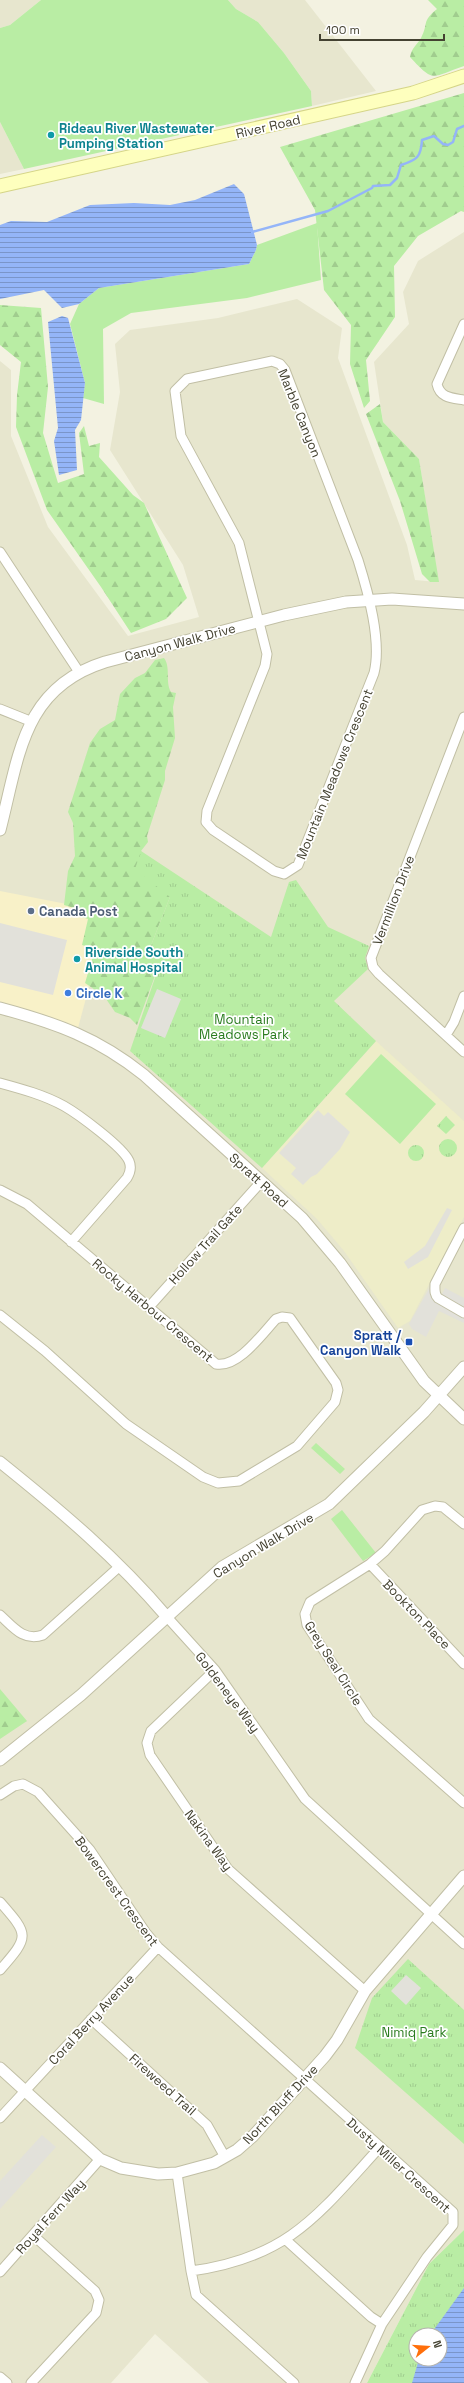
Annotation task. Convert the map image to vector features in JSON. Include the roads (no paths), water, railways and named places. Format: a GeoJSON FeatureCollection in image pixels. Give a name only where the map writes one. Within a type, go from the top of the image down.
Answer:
{"type":"FeatureCollection","features":[{"type":"Feature","properties":{"kind":"main road","name":"River Road"},"geometry":{"type":"LineString","coordinates":[[0,186],[413,93],[464,76]]}},
{"type":"Feature","properties":{"kind":"street"},"geometry":{"type":"LineString","coordinates":[[464,324],[437,384],[439,391],[443,396],[464,400]]}},
{"type":"Feature","properties":{"kind":"street","name":"Marble Canyon"},"geometry":{"type":"LineString","coordinates":[[260,621],[239,543],[184,443],[175,397],[178,386],[187,379],[261,362],[277,362],[285,370],[358,560],[368,599]]}},
{"type":"Feature","properties":{"kind":"street"},"geometry":{"type":"LineString","coordinates":[[0,552],[79,672]]}},
{"type":"Feature","properties":{"kind":"street","name":"Canyon Walk Drive"},"geometry":{"type":"LineString","coordinates":[[0,830],[2,817],[30,722],[47,697],[79,672],[105,662],[321,606],[368,599],[420,600],[464,604]]}},
{"type":"Feature","properties":{"kind":"street","name":"Mountain Meadows Crescent"},"geometry":{"type":"LineString","coordinates":[[260,621],[267,660],[207,810],[206,822],[212,830],[274,871],[284,874],[298,865],[374,673],[377,649],[368,599]]}},
{"type":"Feature","properties":{"kind":"street"},"geometry":{"type":"LineString","coordinates":[[0,709],[30,722]]}},
{"type":"Feature","properties":{"kind":"street","name":"Vermillion Drive"},"geometry":{"type":"LineString","coordinates":[[464,717],[371,958],[373,967],[379,974],[464,1052]]}},
{"type":"Feature","properties":{"kind":"street"},"geometry":{"type":"LineString","coordinates":[[446,1035],[454,1022],[464,996]]}},
{"type":"Feature","properties":{"kind":"street","name":"Spratt Road"},"geometry":{"type":"LineString","coordinates":[[0,1008],[72,1030],[118,1055],[144,1075],[302,1218],[322,1239],[421,1377],[438,1396],[464,1419]]}},
{"type":"Feature","properties":{"kind":"street"},"geometry":{"type":"LineString","coordinates":[[0,1083],[37,1094],[64,1106],[101,1133],[130,1162],[131,1172],[71,1242]]}},
{"type":"Feature","properties":{"kind":"street","name":"Hollow Trail Gate"},"geometry":{"type":"LineString","coordinates":[[149,1307],[261,1182]]}},
{"type":"Feature","properties":{"kind":"street","name":"Rocky Harbour Crescent"},"geometry":{"type":"LineString","coordinates":[[0,1190],[27,1204],[194,1347],[216,1364],[221,1365],[235,1361],[276,1319],[287,1317],[292,1321],[336,1383],[338,1390],[335,1402],[297,1446],[239,1480],[218,1483],[203,1477],[126,1424],[45,1351],[0,1315]]}},
{"type":"Feature","properties":{"kind":"street"},"geometry":{"type":"LineString","coordinates":[[464,1228],[435,1284],[434,1289],[435,1295],[438,1298],[464,1313]]}},
{"type":"Feature","properties":{"kind":"street","name":"Canyon Walk Drive"},"geometry":{"type":"LineString","coordinates":[[0,1760],[81,1695],[222,1567],[329,1504],[438,1396],[464,1367]]}},
{"type":"Feature","properties":{"kind":"street","name":"Goldeneye Way"},"geometry":{"type":"LineString","coordinates":[[0,1462],[79,1527],[120,1566],[215,1670],[305,1799],[464,1944]]}},
{"type":"Feature","properties":{"kind":"street","name":"Grey Seal Circle"},"geometry":{"type":"LineString","coordinates":[[464,1524],[447,1509],[435,1506],[426,1508],[385,1552],[370,1564],[310,1602],[305,1614],[307,1625],[369,1719],[464,1803]]}},
{"type":"Feature","properties":{"kind":"street","name":"Bookton Place"},"geometry":{"type":"LineString","coordinates":[[370,1564],[464,1664]]}},
{"type":"Feature","properties":{"kind":"street"},"geometry":{"type":"LineString","coordinates":[[0,1615],[20,1634],[27,1637],[36,1638],[43,1635],[120,1566]]}},
{"type":"Feature","properties":{"kind":"street","name":"Nakina Way"},"geometry":{"type":"LineString","coordinates":[[215,1670],[151,1731],[147,1743],[150,1755],[228,1869],[365,1991]]}},
{"type":"Feature","properties":{"kind":"street","name":"Bowercrest Crescent"},"geometry":{"type":"LineString","coordinates":[[0,1795],[14,1786],[23,1784],[38,1792],[90,1850],[146,1933],[158,1947],[305,2079]]}},
{"type":"Feature","properties":{"kind":"street","name":"North Bluff Drive"},"geometry":{"type":"LineString","coordinates":[[0,2068],[100,2159],[121,2168],[145,2173],[177,2173],[202,2167],[225,2157],[253,2136],[305,2079],[334,2044],[365,1991],[464,1876]]}},
{"type":"Feature","properties":{"kind":"street"},"geometry":{"type":"LineString","coordinates":[[0,1902],[21,1927],[23,1938],[17,1951],[0,1970]]}},
{"type":"Feature","properties":{"kind":"street","name":"Coral Berry Avenue"},"geometry":{"type":"LineString","coordinates":[[0,2118],[158,1947]]}},
{"type":"Feature","properties":{"kind":"street","name":"Fireweed Trail"},"geometry":{"type":"LineString","coordinates":[[91,2018],[207,2125],[225,2157]]}},
{"type":"Feature","properties":{"kind":"street","name":"Dusty Miller Crescent"},"geometry":{"type":"LineString","coordinates":[[305,2079],[453,2212],[454,2218],[453,2225],[427,2257],[382,2324],[355,2383]]}},
{"type":"Feature","properties":{"kind":"street"},"geometry":{"type":"LineString","coordinates":[[191,2271],[234,2264],[269,2250],[299,2232],[332,2200],[380,2147]]}},
{"type":"Feature","properties":{"kind":"street","name":"Royal Fern Way"},"geometry":{"type":"LineString","coordinates":[[0,2272],[34,2236],[100,2159]]}},
{"type":"Feature","properties":{"kind":"street"},"geometry":{"type":"LineString","coordinates":[[177,2173],[195,2291],[200,2299],[294,2383]]}},
{"type":"Feature","properties":{"kind":"street"},"geometry":{"type":"LineString","coordinates":[[31,2383],[96,2313],[99,2306],[95,2292],[34,2236]]}},
{"type":"Feature","properties":{"kind":"street"},"geometry":{"type":"LineString","coordinates":[[286,2240],[371,2317],[382,2324]]}},
{"type":"Feature","properties":{"kind":"street"},"geometry":{"type":"LineString","coordinates":[[0,2377],[7,2383]]}},
{"type":"Feature","properties":{"kind":"water"},"geometry":{"type":"Polygon","coordinates":[[[234,184],[244,194],[257,245],[249,264],[99,288],[79,304],[62,308],[44,290],[0,299],[0,225],[11,221],[47,222],[90,205],[134,203],[170,205],[195,200],[234,184]]]}},
{"type":"Feature","properties":{"kind":"water"},"geometry":{"type":"Polygon","coordinates":[[[62,316],[68,318],[85,383],[81,420],[75,430],[77,470],[59,475],[54,441],[58,428],[48,322],[62,316]]]}},
{"type":"Feature","properties":{"kind":"water"},"geometry":{"type":"Polygon","coordinates":[[[464,2288],[464,2383],[412,2383],[417,2367],[448,2367],[448,2327],[436,2327],[464,2288]]]}},
{"type":"Feature","properties":{"kind":"waterway"},"geometry":{"type":"LineString","coordinates":[[252,232],[328,211],[372,188],[373,186],[390,185],[397,178],[401,165],[417,157],[421,150],[422,140],[434,136],[443,144],[448,145],[453,142],[457,129],[464,126]]}},
{"type":"Feature","properties":{"kind":"place","name":"Rideau River Wastewater Pumping Station"},"geometry":{"type":"Point","coordinates":[51,135]}},
{"type":"Feature","properties":{"kind":"place","name":"Canada Post"},"geometry":{"type":"Point","coordinates":[31,911]}},
{"type":"Feature","properties":{"kind":"place","name":"Riverside South Animal Hospital"},"geometry":{"type":"Point","coordinates":[77,959]}},
{"type":"Feature","properties":{"kind":"place","name":"Circle K"},"geometry":{"type":"Point","coordinates":[68,993]}},
{"type":"Feature","properties":{"kind":"place","name":"Spratt / Canyon Walk"},"geometry":{"type":"Point","coordinates":[409,1342]}},
{"type":"Feature","properties":{"kind":"park label","name":"Mountain Meadows Park"},"geometry":{"type":"Point","coordinates":[244,1026]}},
{"type":"Feature","properties":{"kind":"park label","name":"Nimiq Park"},"geometry":{"type":"Point","coordinates":[414,2032]}}]}
